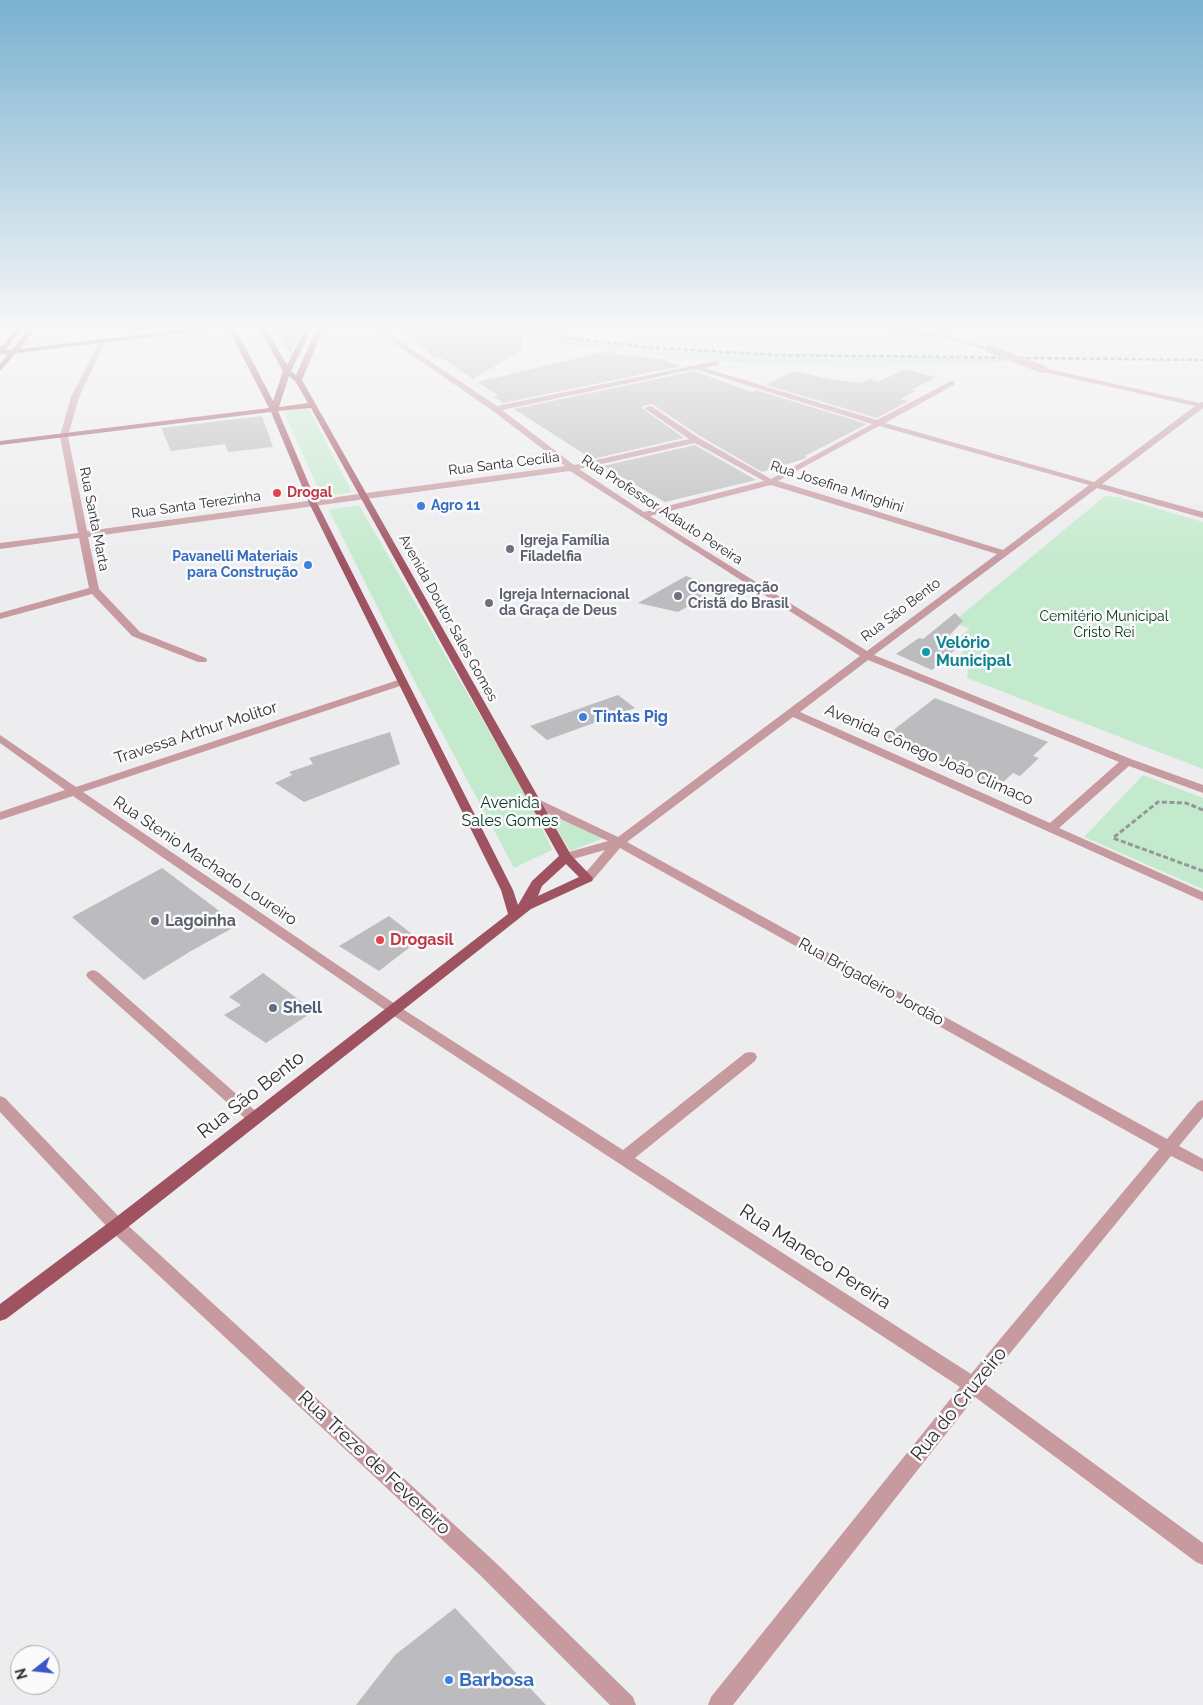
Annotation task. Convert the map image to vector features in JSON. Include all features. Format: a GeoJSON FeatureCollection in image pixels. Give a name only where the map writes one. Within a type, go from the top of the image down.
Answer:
{"type":"FeatureCollection","features":[{"type":"Feature","properties":{"kind":"main road"},"geometry":{"type":"LineString","coordinates":[[272,407],[312,503],[507,890],[521,910]]}},
{"type":"Feature","properties":{"kind":"main road"},"geometry":{"type":"LineString","coordinates":[[0,443],[301,407]]}},
{"type":"Feature","properties":{"kind":"main road","name":"Avenida Doutor Sales Gomes"},"geometry":{"type":"LineString","coordinates":[[314,407],[566,856],[587,878]]}},
{"type":"Feature","properties":{"kind":"main road","name":"Rua São Bento"},"geometry":{"type":"LineString","coordinates":[[521,910],[537,884],[566,856]]}},
{"type":"Feature","properties":{"kind":"main road","name":"Rua São Bento"},"geometry":{"type":"LineString","coordinates":[[0,1314],[117,1226],[521,910],[587,878]]}},
{"type":"Feature","properties":{"kind":"street","name":"Rua Santa Marta"},"geometry":{"type":"LineString","coordinates":[[72,407],[64,436],[94,590]]}},
{"type":"Feature","properties":{"kind":"street","name":"Rua Professor Adauto Pereira"},"geometry":{"type":"LineString","coordinates":[[492,407],[572,468],[867,656]]}},
{"type":"Feature","properties":{"kind":"street"},"geometry":{"type":"LineString","coordinates":[[496,409],[508,407]]}},
{"type":"Feature","properties":{"kind":"street"},"geometry":{"type":"LineString","coordinates":[[822,407],[1203,515]]}},
{"type":"Feature","properties":{"kind":"street"},"geometry":{"type":"LineString","coordinates":[[643,515],[771,482],[909,407]]}},
{"type":"Feature","properties":{"kind":"street","name":"Rua São Bento"},"geometry":{"type":"LineString","coordinates":[[587,878],[620,842],[1200,407]]}},
{"type":"Feature","properties":{"kind":"street","name":"Rua Josefina Minghini"},"geometry":{"type":"LineString","coordinates":[[648,408],[696,440],[771,482],[1004,554]]}},
{"type":"Feature","properties":{"kind":"street","name":"Rua Santa Cecília"},"geometry":{"type":"LineString","coordinates":[[312,503],[572,468],[696,440]]}},
{"type":"Feature","properties":{"kind":"street","name":"Rua Santa Terezinha"},"geometry":{"type":"LineString","coordinates":[[83,534],[312,503]]}},
{"type":"Feature","properties":{"kind":"street"},"geometry":{"type":"LineString","coordinates":[[0,546],[83,534]]}},
{"type":"Feature","properties":{"kind":"street"},"geometry":{"type":"LineString","coordinates":[[0,616],[94,590],[136,634],[202,660]]}},
{"type":"Feature","properties":{"kind":"street"},"geometry":{"type":"LineString","coordinates":[[867,656],[1127,761],[1203,789]]}},
{"type":"Feature","properties":{"kind":"street","name":"Travessa Arthur Molitor"},"geometry":{"type":"LineString","coordinates":[[0,816],[402,682]]}},
{"type":"Feature","properties":{"kind":"street","name":"Avenida Cônego João Climaco"},"geometry":{"type":"LineString","coordinates":[[792,712],[1203,896]]}},
{"type":"Feature","properties":{"kind":"street","name":"Rua Stenio Machado Loureiro"},"geometry":{"type":"LineString","coordinates":[[0,738],[393,1009]]}},
{"type":"Feature","properties":{"kind":"street"},"geometry":{"type":"LineString","coordinates":[[1052,828],[1127,761]]}},
{"type":"Feature","properties":{"kind":"street","name":"Rua Brigadeiro Jordão"},"geometry":{"type":"LineString","coordinates":[[536,803],[620,842],[1203,1166]]}},
{"type":"Feature","properties":{"kind":"street","name":"Rua São Bento"},"geometry":{"type":"LineString","coordinates":[[566,856],[620,842]]}},
{"type":"Feature","properties":{"kind":"street"},"geometry":{"type":"LineString","coordinates":[[93,975],[254,1118]]}},
{"type":"Feature","properties":{"kind":"street","name":"Rua Maneco Pereira"},"geometry":{"type":"LineString","coordinates":[[393,1009],[973,1385],[1203,1555]]}},
{"type":"Feature","properties":{"kind":"street"},"geometry":{"type":"LineString","coordinates":[[624,1158],[750,1057]]}},
{"type":"Feature","properties":{"kind":"street","name":"Rua Treze de Fevereiro"},"geometry":{"type":"LineString","coordinates":[[0,1102],[117,1226],[488,1569],[626,1705]]}},
{"type":"Feature","properties":{"kind":"street","name":"Rua do Cruzeiro"},"geometry":{"type":"LineString","coordinates":[[719,1705],[973,1385],[1203,1106]]}},
{"type":"Feature","properties":{"kind":"path"},"geometry":{"type":"LineString","coordinates":[[1203,810],[1186,803],[1158,802],[1113,838],[1203,871]]}},
{"type":"Feature","properties":{"kind":"green space"},"geometry":{"type":"Polygon","coordinates":[[[309,409],[352,492],[322,497],[284,412],[309,409]]]}},
{"type":"Feature","properties":{"kind":"green space","name":"Cemitério Municipal Cristo Rei"},"geometry":{"type":"Polygon","coordinates":[[[1105,496],[1118,497],[1203,522],[1203,769],[967,678],[969,666],[954,661],[968,646],[954,640],[970,629],[953,622],[1105,496]]]}},
{"type":"Feature","properties":{"kind":"green space","name":"Avenida Sales Gomes"},"geometry":{"type":"Polygon","coordinates":[[[359,505],[532,806],[552,850],[514,868],[414,680],[329,510],[359,505]]]}},
{"type":"Feature","properties":{"kind":"green space"},"geometry":{"type":"Polygon","coordinates":[[[1143,775],[1203,798],[1203,889],[1084,837],[1143,775]]]}},
{"type":"Feature","properties":{"kind":"green space"},"geometry":{"type":"Polygon","coordinates":[[[549,815],[604,838],[570,851],[549,815]]]}},
{"type":"Feature","properties":{"kind":"building"},"geometry":{"type":"Polygon","coordinates":[[[526,407],[643,407],[642,408],[684,438],[592,459],[514,409],[526,407]]]}},
{"type":"Feature","properties":{"kind":"building"},"geometry":{"type":"Polygon","coordinates":[[[656,407],[810,407],[867,424],[805,456],[807,457],[804,459],[762,472],[700,436],[656,407]]]}},
{"type":"Feature","properties":{"kind":"building"},"geometry":{"type":"Polygon","coordinates":[[[839,407],[899,407],[877,418],[839,407]]]}},
{"type":"Feature","properties":{"kind":"building"},"geometry":{"type":"Polygon","coordinates":[[[262,416],[273,447],[228,452],[225,444],[171,451],[161,428],[262,416]]]}},
{"type":"Feature","properties":{"kind":"building"},"geometry":{"type":"Polygon","coordinates":[[[695,445],[756,480],[665,502],[603,466],[695,445]]]}},
{"type":"Feature","properties":{"kind":"building","name":"Congregação Cristã do Brasil"},"geometry":{"type":"Polygon","coordinates":[[[686,576],[720,588],[678,612],[638,603],[686,576]]]}},
{"type":"Feature","properties":{"kind":"building","name":"Velório Municipal"},"geometry":{"type":"Polygon","coordinates":[[[955,613],[963,621],[941,644],[956,649],[932,670],[896,654],[919,638],[923,639],[955,613]]]}},
{"type":"Feature","properties":{"kind":"building","name":"Tintas Pig"},"geometry":{"type":"Polygon","coordinates":[[[618,695],[635,708],[547,740],[530,726],[618,695]]]}},
{"type":"Feature","properties":{"kind":"building"},"geometry":{"type":"Polygon","coordinates":[[[935,698],[1048,742],[1033,756],[1039,758],[1020,776],[1013,773],[999,786],[883,738],[935,698]]]}},
{"type":"Feature","properties":{"kind":"building"},"geometry":{"type":"Polygon","coordinates":[[[390,732],[400,764],[304,802],[275,783],[292,775],[289,772],[313,764],[309,758],[390,732]]]}},
{"type":"Feature","properties":{"kind":"building","name":"Lagoinha"},"geometry":{"type":"Polygon","coordinates":[[[162,868],[238,925],[144,980],[72,917],[162,868]]]}},
{"type":"Feature","properties":{"kind":"building","name":"Drogasil"},"geometry":{"type":"Polygon","coordinates":[[[389,916],[412,934],[410,947],[379,971],[339,946],[389,916]]]}},
{"type":"Feature","properties":{"kind":"building","name":"Shell"},"geometry":{"type":"Polygon","coordinates":[[[263,973],[314,1011],[266,1043],[224,1015],[241,1005],[229,997],[263,973]]]}},
{"type":"Feature","properties":{"kind":"building","name":"Barbosa"},"geometry":{"type":"Polygon","coordinates":[[[455,1608],[546,1705],[356,1705],[395,1655],[455,1608]]]}},
{"type":"Feature","properties":{"kind":"place","name":"Drogal"},"geometry":{"type":"Point","coordinates":[277,493]}},
{"type":"Feature","properties":{"kind":"place","name":"Agro 11"},"geometry":{"type":"Point","coordinates":[421,506]}},
{"type":"Feature","properties":{"kind":"place","name":"Igreja Família Filadelfia"},"geometry":{"type":"Point","coordinates":[510,549]}},
{"type":"Feature","properties":{"kind":"place","name":"Pavanelli Materiais para Construção"},"geometry":{"type":"Point","coordinates":[308,565]}},
{"type":"Feature","properties":{"kind":"place","name":"Congregação Cristã do Brasil"},"geometry":{"type":"Point","coordinates":[678,596]}},
{"type":"Feature","properties":{"kind":"place","name":"Igreja Internacional da Graça de Deus"},"geometry":{"type":"Point","coordinates":[489,603]}},
{"type":"Feature","properties":{"kind":"place","name":"Velório Municipal"},"geometry":{"type":"Point","coordinates":[926,652]}},
{"type":"Feature","properties":{"kind":"place","name":"Tintas Pig"},"geometry":{"type":"Point","coordinates":[583,717]}},
{"type":"Feature","properties":{"kind":"place","name":"Lagoinha"},"geometry":{"type":"Point","coordinates":[155,921]}},
{"type":"Feature","properties":{"kind":"place","name":"Drogasil"},"geometry":{"type":"Point","coordinates":[380,940]}},
{"type":"Feature","properties":{"kind":"place","name":"Shell"},"geometry":{"type":"Point","coordinates":[273,1008]}},
{"type":"Feature","properties":{"kind":"place","name":"Barbosa"},"geometry":{"type":"Point","coordinates":[449,1680]}}]}
